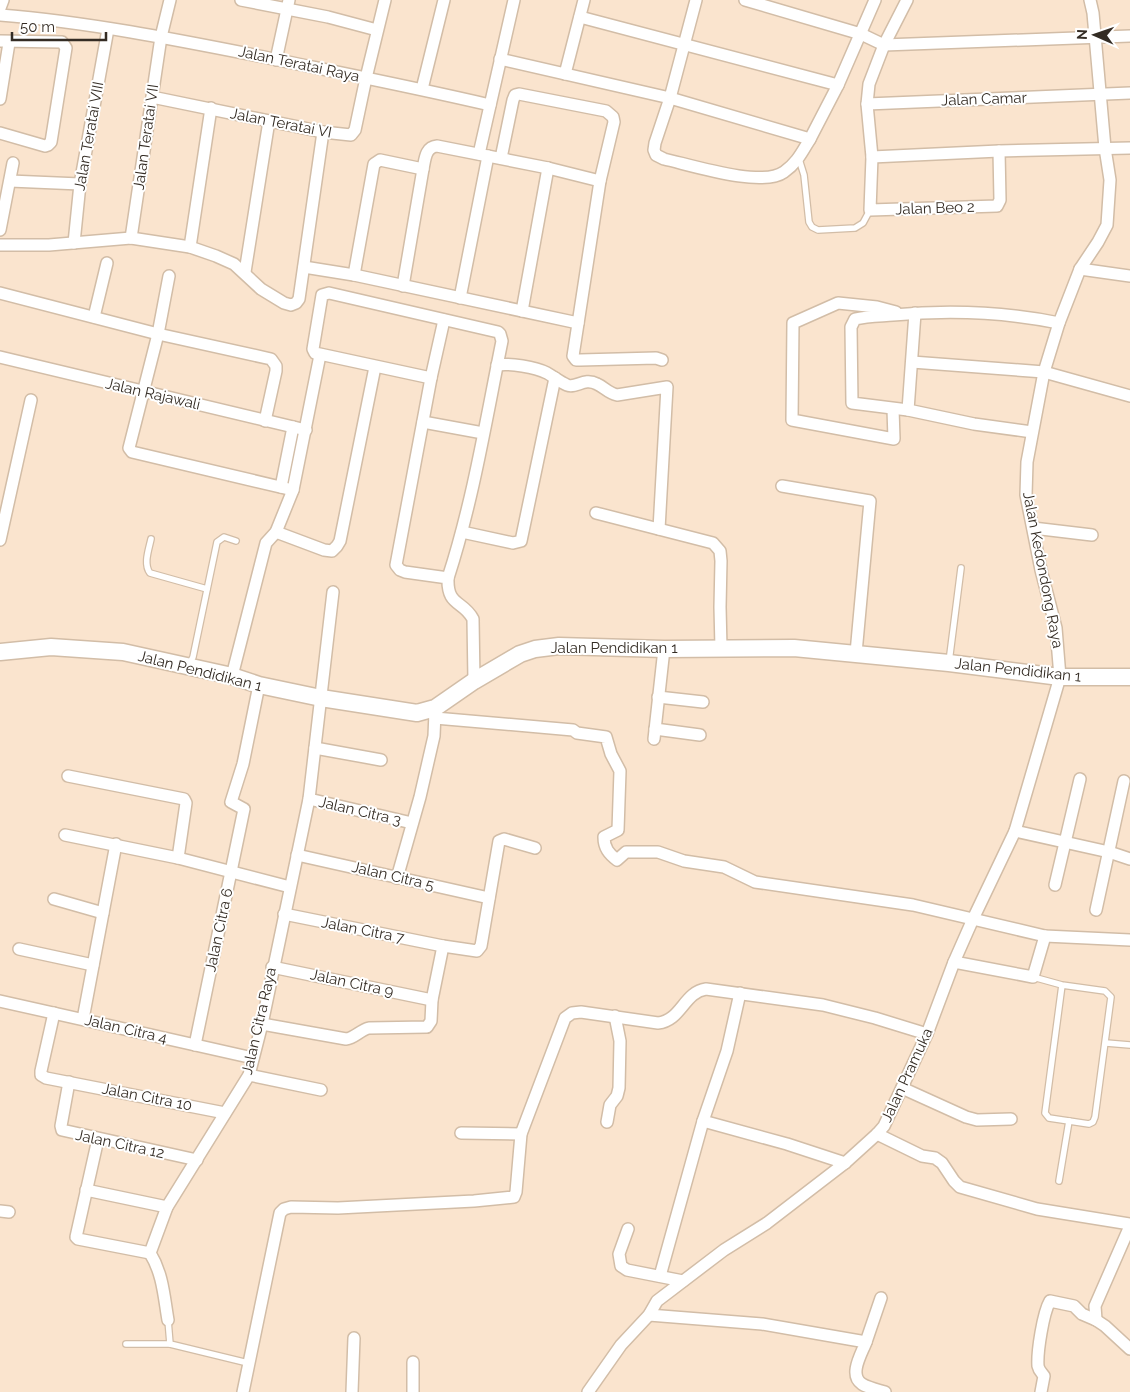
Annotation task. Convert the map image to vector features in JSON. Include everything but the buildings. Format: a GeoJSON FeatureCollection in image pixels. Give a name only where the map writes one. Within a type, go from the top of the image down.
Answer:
{"type":"FeatureCollection","features":[{"type":"Feature","properties":{"kind":"street"},"geometry":{"type":"LineString","coordinates":[[0,8],[3,0]]}},
{"type":"Feature","properties":{"kind":"street","name":"Jalan Teratai VII"},"geometry":{"type":"LineString","coordinates":[[131,238],[161,37],[170,0]]}},
{"type":"Feature","properties":{"kind":"street"},"geometry":{"type":"LineString","coordinates":[[241,0],[288,5],[378,30]]}},
{"type":"Feature","properties":{"kind":"street"},"geometry":{"type":"LineString","coordinates":[[366,78],[385,0]]}},
{"type":"Feature","properties":{"kind":"street"},"geometry":{"type":"LineString","coordinates":[[422,89],[444,0]]}},
{"type":"Feature","properties":{"kind":"street"},"geometry":{"type":"LineString","coordinates":[[460,298],[490,105],[514,0]]}},
{"type":"Feature","properties":{"kind":"street"},"geometry":{"type":"LineString","coordinates":[[565,74],[584,0]]}},
{"type":"Feature","properties":{"kind":"street"},"geometry":{"type":"LineString","coordinates":[[696,0],[654,150],[656,155],[660,157],[752,179],[769,178],[783,174],[799,159],[838,85],[875,0]]}},
{"type":"Feature","properties":{"kind":"street"},"geometry":{"type":"LineString","coordinates":[[745,0],[861,34],[884,45],[1130,36]]}},
{"type":"Feature","properties":{"kind":"street"},"geometry":{"type":"LineString","coordinates":[[870,210],[872,157],[867,104],[869,84],[884,45],[907,0]]}},
{"type":"Feature","properties":{"kind":"street","name":"Jalan Kedondong Raya"},"geometry":{"type":"LineString","coordinates":[[1060,677],[1056,628],[1041,570],[1026,495],[1027,462],[1044,372],[1059,324],[1080,269],[1107,225],[1110,180],[1090,0]]}},
{"type":"Feature","properties":{"kind":"street"},"geometry":{"type":"LineString","coordinates":[[276,60],[288,5]]}},
{"type":"Feature","properties":{"kind":"street","name":"Jalan Teratai Raya"},"geometry":{"type":"LineString","coordinates":[[0,15],[35,18],[161,37],[422,89],[490,105]]}},
{"type":"Feature","properties":{"kind":"street"},"geometry":{"type":"LineString","coordinates":[[580,17],[838,85]]}},
{"type":"Feature","properties":{"kind":"street","name":"Jalan Teratai VIII"},"geometry":{"type":"LineString","coordinates":[[74,243],[80,184],[108,29]]}},
{"type":"Feature","properties":{"kind":"street"},"geometry":{"type":"LineString","coordinates":[[0,97],[4,42],[62,42],[66,48],[48,145],[45,146],[0,133]]}},
{"type":"Feature","properties":{"kind":"street"},"geometry":{"type":"LineString","coordinates":[[500,59],[670,98],[810,139]]}},
{"type":"Feature","properties":{"kind":"street","name":"Jalan Teratai VI"},"geometry":{"type":"LineString","coordinates":[[152,97],[323,132],[347,135],[354,133],[366,78]]}},
{"type":"Feature","properties":{"kind":"street","name":"Jalan Camar"},"geometry":{"type":"LineString","coordinates":[[867,104],[1130,93]]}},
{"type":"Feature","properties":{"kind":"street"},"geometry":{"type":"LineString","coordinates":[[501,158],[515,95],[519,94],[606,111],[613,117],[614,122],[600,181],[573,352],[576,360],[656,358],[662,360]]}},
{"type":"Feature","properties":{"kind":"street"},"geometry":{"type":"LineString","coordinates":[[190,247],[211,108]]}},
{"type":"Feature","properties":{"kind":"street"},"geometry":{"type":"LineString","coordinates":[[245,272],[269,121]]}},
{"type":"Feature","properties":{"kind":"street"},"geometry":{"type":"LineString","coordinates":[[0,245],[50,245],[131,238],[190,247],[234,264],[245,272],[261,289],[284,303],[291,305],[299,299],[323,132]]}},
{"type":"Feature","properties":{"kind":"street"},"geometry":{"type":"LineString","coordinates":[[403,286],[423,169],[428,150],[433,146],[501,158],[600,181]]}},
{"type":"Feature","properties":{"kind":"street"},"geometry":{"type":"LineString","coordinates":[[872,157],[999,150],[1130,148]]}},
{"type":"Feature","properties":{"kind":"street","name":"Jalan Beo 2"},"geometry":{"type":"LineString","coordinates":[[870,210],[997,206],[1000,200],[999,150]]}},
{"type":"Feature","properties":{"kind":"street"},"geometry":{"type":"LineString","coordinates":[[354,275],[374,164],[380,160],[423,169]]}},
{"type":"Feature","properties":{"kind":"street"},"geometry":{"type":"LineString","coordinates":[[0,230],[13,163]]}},
{"type":"Feature","properties":{"kind":"street"},"geometry":{"type":"LineString","coordinates":[[522,311],[548,168]]}},
{"type":"Feature","properties":{"kind":"street"},"geometry":{"type":"LineString","coordinates":[[10,181],[80,184]]}},
{"type":"Feature","properties":{"kind":"street"},"geometry":{"type":"LineString","coordinates":[[94,317],[107,263]]}},
{"type":"Feature","properties":{"kind":"street"},"geometry":{"type":"LineString","coordinates":[[304,267],[354,275],[578,323]]}},
{"type":"Feature","properties":{"kind":"street"},"geometry":{"type":"LineString","coordinates":[[1080,269],[1130,276]]}},
{"type":"Feature","properties":{"kind":"street"},"geometry":{"type":"LineString","coordinates":[[170,276],[158,334],[129,448],[132,452],[287,489]]}},
{"type":"Feature","properties":{"kind":"street"},"geometry":{"type":"LineString","coordinates":[[0,293],[158,334],[271,359],[276,366],[276,371],[266,421]]}},
{"type":"Feature","properties":{"kind":"street"},"geometry":{"type":"LineString","coordinates":[[431,378],[314,353],[313,349],[322,295],[325,293],[500,334],[502,341],[483,434],[462,532],[448,578],[450,596],[470,613],[473,619],[474,681]]}},
{"type":"Feature","properties":{"kind":"street"},"geometry":{"type":"LineString","coordinates":[[893,409],[894,439],[792,420],[794,323],[838,303],[909,313]]}},
{"type":"Feature","properties":{"kind":"street"},"geometry":{"type":"LineString","coordinates":[[908,410],[912,362],[909,313]]}},
{"type":"Feature","properties":{"kind":"street"},"geometry":{"type":"LineString","coordinates":[[1032,432],[974,424],[908,410],[852,403],[852,322],[858,319],[909,313],[1023,316],[1059,324]]}},
{"type":"Feature","properties":{"kind":"street"},"geometry":{"type":"LineString","coordinates":[[444,320],[431,378],[396,565],[405,572],[448,578]]}},
{"type":"Feature","properties":{"kind":"street"},"geometry":{"type":"LineString","coordinates":[[232,676],[266,543],[276,532],[287,489],[306,430],[320,355]]}},
{"type":"Feature","properties":{"kind":"street","name":"Jalan Rajawali"},"geometry":{"type":"LineString","coordinates":[[0,357],[306,430]]}},
{"type":"Feature","properties":{"kind":"street"},"geometry":{"type":"LineString","coordinates":[[912,362],[1044,372],[1130,396]]}},
{"type":"Feature","properties":{"kind":"street"},"geometry":{"type":"LineString","coordinates":[[497,365],[520,366],[544,372],[567,386],[573,386],[582,382],[596,383],[611,394],[617,395],[667,387],[658,529]]}},
{"type":"Feature","properties":{"kind":"street"},"geometry":{"type":"LineString","coordinates":[[276,532],[324,550],[332,551],[340,541],[375,367]]}},
{"type":"Feature","properties":{"kind":"street"},"geometry":{"type":"LineString","coordinates":[[462,532],[513,543],[521,541],[555,378]]}},
{"type":"Feature","properties":{"kind":"street"},"geometry":{"type":"LineString","coordinates":[[0,540],[31,400]]}},
{"type":"Feature","properties":{"kind":"street"},"geometry":{"type":"LineString","coordinates":[[423,422],[483,434]]}},
{"type":"Feature","properties":{"kind":"street"},"geometry":{"type":"LineString","coordinates":[[287,489],[293,428]]}},
{"type":"Feature","properties":{"kind":"street"},"geometry":{"type":"LineString","coordinates":[[782,486],[870,501],[856,653]]}},
{"type":"Feature","properties":{"kind":"street"},"geometry":{"type":"LineString","coordinates":[[596,513],[713,543],[720,551],[721,648]]}},
{"type":"Feature","properties":{"kind":"street"},"geometry":{"type":"LineString","coordinates":[[1033,528],[1092,535]]}},
{"type":"Feature","properties":{"kind":"street","name":"Jalan Citra Raya"},"geometry":{"type":"LineString","coordinates":[[150,1253],[167,1207],[249,1075],[262,1024],[272,967],[309,799],[334,592]]}},
{"type":"Feature","properties":{"kind":"street","name":"Jalan Pendidikan 1"},"geometry":{"type":"LineString","coordinates":[[0,652],[52,647],[123,652],[321,698],[435,713],[474,681],[520,654],[535,649],[559,646],[664,649],[794,648],[949,663],[1060,677],[1130,677]]}},
{"type":"Feature","properties":{"kind":"street"},"geometry":{"type":"LineString","coordinates":[[664,649],[654,734],[700,735]]}},
{"type":"Feature","properties":{"kind":"street","name":"Jalan Pramuka"},"geometry":{"type":"LineString","coordinates":[[588,1392],[621,1345],[649,1316],[657,1300],[724,1250],[767,1223],[845,1163],[884,1126],[927,1034],[972,919],[1015,831],[1060,677]]}},
{"type":"Feature","properties":{"kind":"street"},"geometry":{"type":"LineString","coordinates":[[259,685],[243,764],[231,802],[244,809],[231,872],[290,887]]}},
{"type":"Feature","properties":{"kind":"street"},"geometry":{"type":"LineString","coordinates":[[658,697],[703,702]]}},
{"type":"Feature","properties":{"kind":"street"},"geometry":{"type":"LineString","coordinates":[[397,878],[420,797],[434,736],[435,713],[572,730],[577,733],[606,737],[611,754],[620,771],[618,830],[604,837],[604,842],[609,854],[617,860],[626,852],[658,852],[684,861],[724,867],[755,882],[886,900],[1045,936],[1130,940]]}},
{"type":"Feature","properties":{"kind":"street"},"geometry":{"type":"LineString","coordinates":[[315,748],[381,760]]}},
{"type":"Feature","properties":{"kind":"street"},"geometry":{"type":"LineString","coordinates":[[68,776],[184,800],[186,803],[178,858]]}},
{"type":"Feature","properties":{"kind":"street"},"geometry":{"type":"LineString","coordinates":[[1055,885],[1080,779]]}},
{"type":"Feature","properties":{"kind":"street"},"geometry":{"type":"LineString","coordinates":[[1096,910],[1124,781]]}},
{"type":"Feature","properties":{"kind":"street","name":"Jalan Citra 3"},"geometry":{"type":"LineString","coordinates":[[309,799],[412,823]]}},
{"type":"Feature","properties":{"kind":"street"},"geometry":{"type":"LineString","coordinates":[[1015,831],[1109,852],[1130,859]]}},
{"type":"Feature","properties":{"kind":"street","name":"Jalan Citra 6"},"geometry":{"type":"LineString","coordinates":[[64,834],[178,858],[231,872],[195,1044]]}},
{"type":"Feature","properties":{"kind":"street"},"geometry":{"type":"LineString","coordinates":[[489,898],[500,840],[504,839],[535,848]]}},
{"type":"Feature","properties":{"kind":"street"},"geometry":{"type":"LineString","coordinates":[[83,1019],[116,844]]}},
{"type":"Feature","properties":{"kind":"street","name":"Jalan Citra 5"},"geometry":{"type":"LineString","coordinates":[[298,855],[489,898]]}},
{"type":"Feature","properties":{"kind":"street","name":"Jalan Citra 7"},"geometry":{"type":"LineString","coordinates":[[284,914],[474,951],[480,948],[489,898]]}},
{"type":"Feature","properties":{"kind":"street"},"geometry":{"type":"LineString","coordinates":[[54,900],[103,913]]}},
{"type":"Feature","properties":{"kind":"street"},"geometry":{"type":"LineString","coordinates":[[954,962],[1033,977],[1045,936]]}},
{"type":"Feature","properties":{"kind":"street"},"geometry":{"type":"LineString","coordinates":[[262,1024],[350,1039],[364,1029],[369,1028],[427,1027],[431,1022],[432,1000],[443,946]]}},
{"type":"Feature","properties":{"kind":"street"},"geometry":{"type":"LineString","coordinates":[[19,949],[93,965]]}},
{"type":"Feature","properties":{"kind":"street","name":"Jalan Citra 9"},"geometry":{"type":"LineString","coordinates":[[272,967],[432,1000]]}},
{"type":"Feature","properties":{"kind":"street"},"geometry":{"type":"LineString","coordinates":[[242,1392],[278,1217],[284,1209],[291,1207],[338,1208],[474,1201],[514,1197],[521,1134],[565,1018],[572,1013],[581,1012],[658,1023],[664,1022],[672,1019],[696,992],[701,989],[823,1005],[927,1034]]}},
{"type":"Feature","properties":{"kind":"street"},"geometry":{"type":"LineString","coordinates":[[660,1276],[703,1121],[727,1051],[740,993]]}},
{"type":"Feature","properties":{"kind":"street","name":"Jalan Citra 4"},"geometry":{"type":"LineString","coordinates":[[0,1000],[253,1058]]}},
{"type":"Feature","properties":{"kind":"street","name":"Jalan Citra 10"},"geometry":{"type":"LineString","coordinates":[[54,1013],[41,1071],[41,1075],[46,1078],[225,1112]]}},
{"type":"Feature","properties":{"kind":"street"},"geometry":{"type":"LineString","coordinates":[[607,1122],[610,1105],[617,1096],[619,1088],[620,1041],[616,1016]]}},
{"type":"Feature","properties":{"kind":"street"},"geometry":{"type":"LineString","coordinates":[[249,1075],[321,1090]]}},
{"type":"Feature","properties":{"kind":"street","name":"Jalan Citra 12"},"geometry":{"type":"LineString","coordinates":[[69,1082],[61,1126],[62,1130],[197,1160]]}},
{"type":"Feature","properties":{"kind":"street"},"geometry":{"type":"LineString","coordinates":[[902,1088],[966,1117],[977,1120],[1011,1119]]}},
{"type":"Feature","properties":{"kind":"street"},"geometry":{"type":"LineString","coordinates":[[703,1121],[787,1144],[845,1163]]}},
{"type":"Feature","properties":{"kind":"street"},"geometry":{"type":"LineString","coordinates":[[461,1133],[521,1134]]}},
{"type":"Feature","properties":{"kind":"street"},"geometry":{"type":"LineString","coordinates":[[877,1134],[921,1160],[935,1158],[942,1163],[960,1187],[1037,1209],[1130,1225],[1095,1306],[1096,1320]]}},
{"type":"Feature","properties":{"kind":"street"},"geometry":{"type":"LineString","coordinates":[[98,1139],[77,1238],[150,1253],[157,1264],[161,1276],[168,1320]]}},
{"type":"Feature","properties":{"kind":"street"},"geometry":{"type":"LineString","coordinates":[[86,1190],[167,1207]]}},
{"type":"Feature","properties":{"kind":"street"},"geometry":{"type":"LineString","coordinates":[[628,1229],[619,1254],[621,1266],[627,1270],[683,1281]]}},
{"type":"Feature","properties":{"kind":"street"},"geometry":{"type":"LineString","coordinates":[[881,1298],[856,1370],[856,1375],[857,1379],[870,1390],[885,1392]]}},
{"type":"Feature","properties":{"kind":"street"},"geometry":{"type":"LineString","coordinates":[[1041,1392],[1044,1376],[1038,1368],[1038,1351],[1048,1303],[1052,1300],[1074,1306],[1082,1314],[1096,1320],[1130,1349]]}},
{"type":"Feature","properties":{"kind":"street"},"geometry":{"type":"LineString","coordinates":[[649,1316],[762,1324],[866,1342]]}},
{"type":"Feature","properties":{"kind":"street"},"geometry":{"type":"LineString","coordinates":[[352,1392],[354,1338]]}},
{"type":"Feature","properties":{"kind":"street"},"geometry":{"type":"LineString","coordinates":[[413,1362],[413,1392]]}},
{"type":"Feature","properties":{"kind":"lane"},"geometry":{"type":"LineString","coordinates":[[799,159],[804,175],[809,222],[812,227],[818,230],[855,228],[863,223],[870,210]]}},
{"type":"Feature","properties":{"kind":"lane"},"geometry":{"type":"LineString","coordinates":[[189,666],[193,657],[217,542],[224,537],[236,541]]}},
{"type":"Feature","properties":{"kind":"lane"},"geometry":{"type":"LineString","coordinates":[[151,539],[147,564],[150,573],[207,589]]}},
{"type":"Feature","properties":{"kind":"lane"},"geometry":{"type":"LineString","coordinates":[[949,663],[961,568]]}},
{"type":"Feature","properties":{"kind":"lane"},"geometry":{"type":"LineString","coordinates":[[1033,977],[1062,985],[1106,991],[1109,994],[1111,1002],[1106,1043],[1093,1122],[1085,1124],[1049,1118],[1045,1113],[1062,985]]}},
{"type":"Feature","properties":{"kind":"lane"},"geometry":{"type":"LineString","coordinates":[[1106,1043],[1130,1045]]}},
{"type":"Feature","properties":{"kind":"lane"},"geometry":{"type":"LineString","coordinates":[[1059,1181],[1069,1121]]}},
{"type":"Feature","properties":{"kind":"lane"},"geometry":{"type":"LineString","coordinates":[[168,1320],[170,1344]]}},
{"type":"Feature","properties":{"kind":"lane"},"geometry":{"type":"LineString","coordinates":[[126,1344],[170,1344],[248,1363]]}}]}
